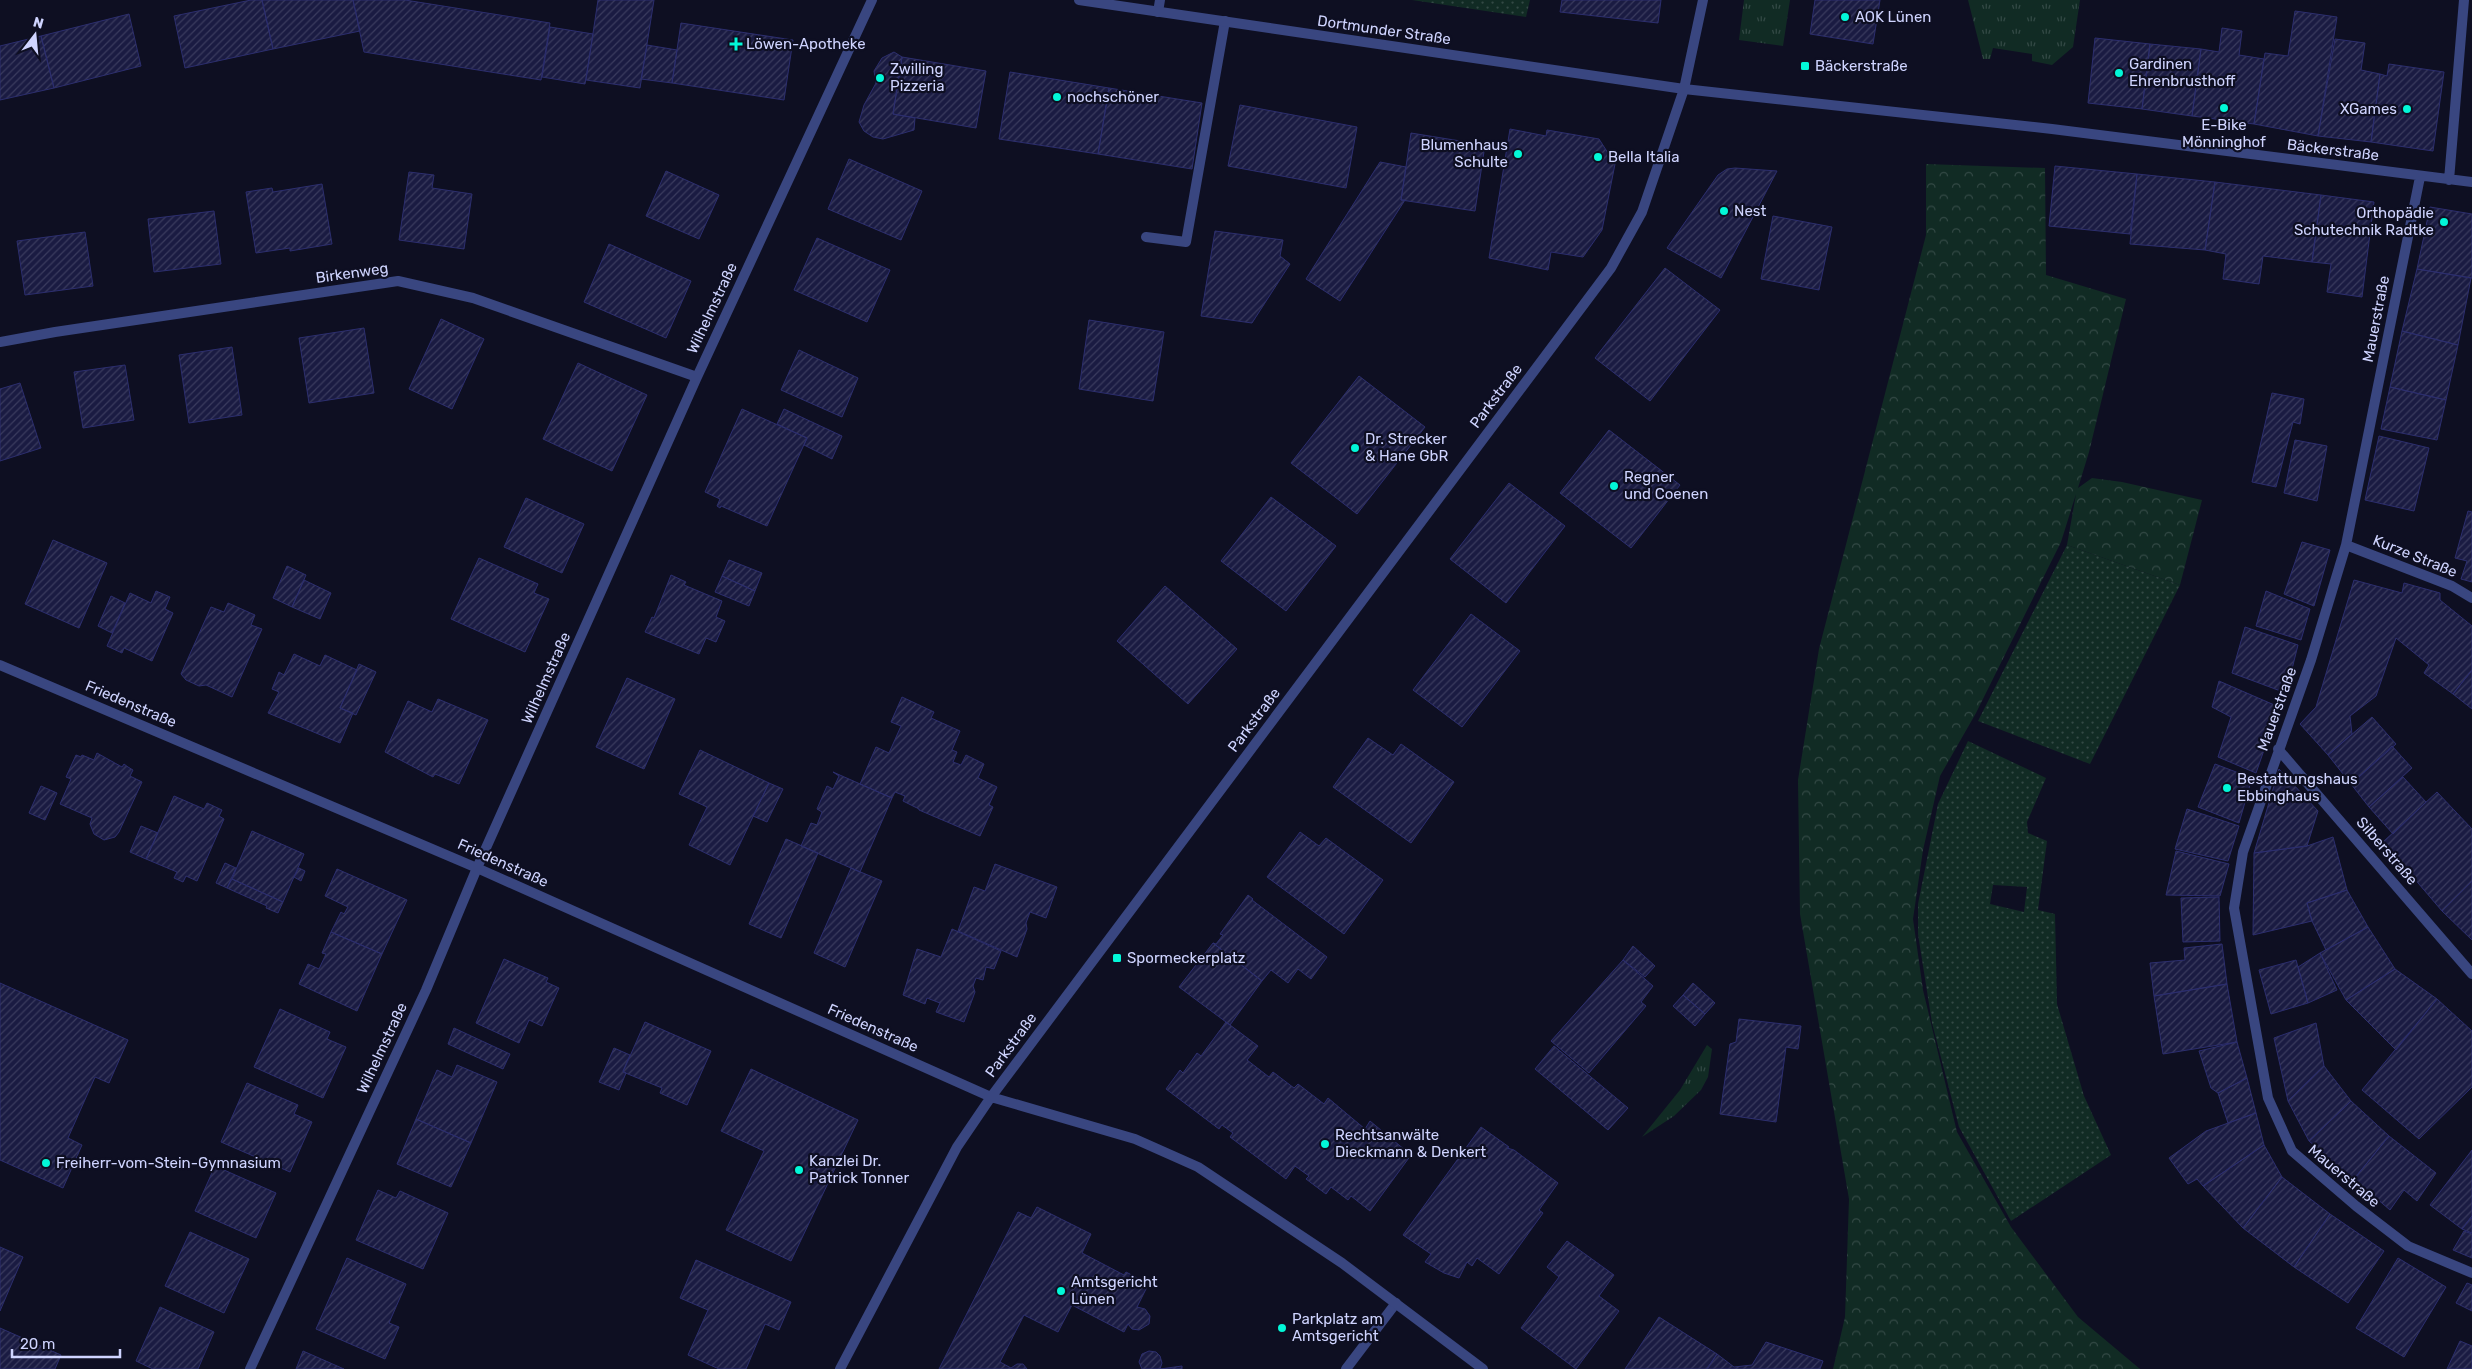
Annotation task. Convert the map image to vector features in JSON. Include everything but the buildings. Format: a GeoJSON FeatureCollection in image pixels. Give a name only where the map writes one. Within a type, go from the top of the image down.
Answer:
{"type":"FeatureCollection","features":[{"type":"Feature","properties":{"kind":"street","name":"Wilhelmstraße"},"geometry":{"type":"LineString","coordinates":[[250,1369],[426,990],[477,868],[697,378],[872,0]]}},
{"type":"Feature","properties":{"kind":"street","name":"Dortmunder Straße"},"geometry":{"type":"LineString","coordinates":[[1079,0],[1684,89]]}},
{"type":"Feature","properties":{"kind":"street"},"geometry":{"type":"LineString","coordinates":[[1158,12],[1160,0]]}},
{"type":"Feature","properties":{"kind":"street","name":"Parkstraße"},"geometry":{"type":"LineString","coordinates":[[840,1369],[957,1147],[991,1097],[1611,268],[1642,212],[1684,89],[1703,0]]}},
{"type":"Feature","properties":{"kind":"street"},"geometry":{"type":"LineString","coordinates":[[2449,180],[2464,0]]}},
{"type":"Feature","properties":{"kind":"street"},"geometry":{"type":"LineString","coordinates":[[1146,237],[1186,242],[1225,21]]}},
{"type":"Feature","properties":{"kind":"street","name":"Bäckerstraße"},"geometry":{"type":"LineString","coordinates":[[1684,89],[2052,129],[2420,177],[2472,182]]}},
{"type":"Feature","properties":{"kind":"street","name":"Mauerstraße"},"geometry":{"type":"LineString","coordinates":[[2420,177],[2346,544],[2310,660],[2244,852],[2234,908],[2268,1098],[2292,1151],[2356,1206],[2408,1246],[2472,1273]]}},
{"type":"Feature","properties":{"kind":"street","name":"Birkenweg"},"geometry":{"type":"LineString","coordinates":[[0,342],[55,332],[398,281],[473,298],[697,378]]}},
{"type":"Feature","properties":{"kind":"street","name":"Kurze Straße"},"geometry":{"type":"LineString","coordinates":[[2346,544],[2452,586],[2472,598]]}},
{"type":"Feature","properties":{"kind":"street","name":"Friedenstraße"},"geometry":{"type":"LineString","coordinates":[[0,665],[477,868],[991,1097]]}},
{"type":"Feature","properties":{"kind":"street","name":"Silberstraße"},"geometry":{"type":"LineString","coordinates":[[2278,749],[2472,974]]}},
{"type":"Feature","properties":{"kind":"street"},"geometry":{"type":"LineString","coordinates":[[991,1097],[1136,1139],[1198,1166],[1396,1303],[1483,1369]]}},
{"type":"Feature","properties":{"kind":"street"},"geometry":{"type":"LineString","coordinates":[[1346,1369],[1396,1303]]}},
{"type":"Feature","properties":{"kind":"green space"},"geometry":{"type":"Polygon","coordinates":[[[1412,0],[1530,0],[1526,17],[1412,0]]]}},
{"type":"Feature","properties":{"kind":"green space"},"geometry":{"type":"Polygon","coordinates":[[[1744,0],[1790,0],[1783,46],[1739,40],[1744,0]]]}},
{"type":"Feature","properties":{"kind":"green space"},"geometry":{"type":"Polygon","coordinates":[[[1968,0],[2080,0],[2073,47],[2052,65],[2032,61],[2032,54],[1993,48],[1990,59],[1983,59],[1968,0]]]}},
{"type":"Feature","properties":{"kind":"green space"},"geometry":{"type":"Polygon","coordinates":[[[1926,164],[2045,168],[2046,275],[2126,299],[2089,452],[2078,488],[2092,478],[2122,482],[2202,500],[2180,585],[2067,545],[2076,494],[2061,542],[1976,713],[1940,776],[1923,850],[1913,919],[1923,990],[1957,1132],[2011,1227],[2078,1317],[2140,1369],[1833,1369],[1845,1317],[1849,1199],[1800,914],[1798,780],[1819,649],[1926,235],[1926,164]]]}},
{"type":"Feature","properties":{"kind":"green space"},"geometry":{"type":"Polygon","coordinates":[[[2067,545],[2180,585],[2090,764],[1978,721],[2067,545]]]}},
{"type":"Feature","properties":{"kind":"green space"},"geometry":{"type":"Polygon","coordinates":[[[1968,741],[2046,778],[2027,822],[2028,833],[2047,841],[2038,910],[2055,914],[2057,1004],[2084,1096],[2111,1155],[2011,1221],[1959,1127],[1932,1023],[1918,934],[1918,904],[1938,804],[1968,741]],[[1993,885],[1990,904],[2024,912],[2027,887],[1993,885]]]}},
{"type":"Feature","properties":{"kind":"green space"},"geometry":{"type":"Polygon","coordinates":[[[1707,1045],[1712,1049],[1708,1077],[1701,1090],[1674,1116],[1642,1137],[1680,1090],[1707,1045]]]}},
{"type":"Feature","properties":{"kind":"place","name":"AOK Lünen"},"geometry":{"type":"Point","coordinates":[1845,17]}},
{"type":"Feature","properties":{"kind":"place","name":"Löwen-Apotheke"},"geometry":{"type":"Point","coordinates":[736,44]}},
{"type":"Feature","properties":{"kind":"place","name":"Bäckerstraße"},"geometry":{"type":"Point","coordinates":[1805,66]}},
{"type":"Feature","properties":{"kind":"place","name":"Gardinen Ehrenbrusthoff"},"geometry":{"type":"Point","coordinates":[2119,73]}},
{"type":"Feature","properties":{"kind":"place","name":"Zwilling Pizzeria"},"geometry":{"type":"Point","coordinates":[880,78]}},
{"type":"Feature","properties":{"kind":"place","name":"nochschöner"},"geometry":{"type":"Point","coordinates":[1057,97]}},
{"type":"Feature","properties":{"kind":"place","name":"E-Bike Mönninghof"},"geometry":{"type":"Point","coordinates":[2224,108]}},
{"type":"Feature","properties":{"kind":"place","name":"XGames"},"geometry":{"type":"Point","coordinates":[2407,109]}},
{"type":"Feature","properties":{"kind":"place","name":"Blumenhaus Schulte"},"geometry":{"type":"Point","coordinates":[1518,154]}},
{"type":"Feature","properties":{"kind":"place","name":"Bella Italia"},"geometry":{"type":"Point","coordinates":[1598,157]}},
{"type":"Feature","properties":{"kind":"place","name":"Nest"},"geometry":{"type":"Point","coordinates":[1724,211]}},
{"type":"Feature","properties":{"kind":"place","name":"Orthopädie Schutechnik Radtke"},"geometry":{"type":"Point","coordinates":[2444,222]}},
{"type":"Feature","properties":{"kind":"place","name":"Dr. Strecker & Hane GbR"},"geometry":{"type":"Point","coordinates":[1355,448]}},
{"type":"Feature","properties":{"kind":"place","name":"Regner und Coenen"},"geometry":{"type":"Point","coordinates":[1614,486]}},
{"type":"Feature","properties":{"kind":"place","name":"Bestattungshaus Ebbinghaus"},"geometry":{"type":"Point","coordinates":[2227,788]}},
{"type":"Feature","properties":{"kind":"place","name":"Spormeckerplatz"},"geometry":{"type":"Point","coordinates":[1117,958]}},
{"type":"Feature","properties":{"kind":"place","name":"Rechtsanwälte Dieckmann & Denkert"},"geometry":{"type":"Point","coordinates":[1325,1144]}},
{"type":"Feature","properties":{"kind":"place","name":"Freiherr-vom-Stein-Gymnasium"},"geometry":{"type":"Point","coordinates":[46,1163]}},
{"type":"Feature","properties":{"kind":"place","name":"Kanzlei Dr. Patrick Tonner"},"geometry":{"type":"Point","coordinates":[799,1170]}},
{"type":"Feature","properties":{"kind":"place","name":"Amtsgericht Lünen"},"geometry":{"type":"Point","coordinates":[1061,1291]}},
{"type":"Feature","properties":{"kind":"place","name":"Parkplatz am Amtsgericht"},"geometry":{"type":"Point","coordinates":[1282,1328]}}]}
